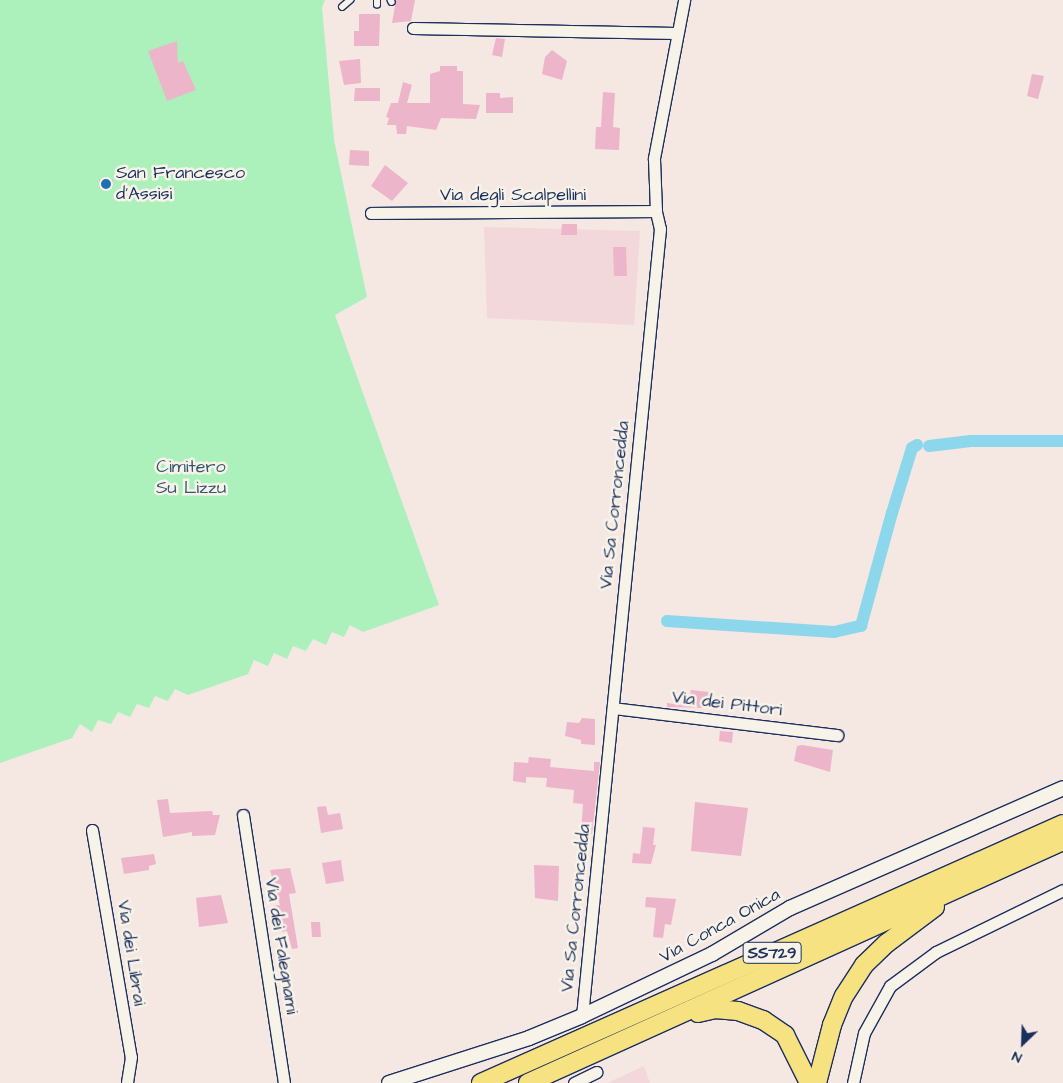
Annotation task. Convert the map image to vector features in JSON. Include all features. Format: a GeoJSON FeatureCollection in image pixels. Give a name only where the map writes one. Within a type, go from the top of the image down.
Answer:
{"type":"FeatureCollection","features":[{"type":"Feature","properties":{"kind":"highway","name":"SS729"},"geometry":{"type":"LineString","coordinates":[[481,1083],[1063,824]]}},
{"type":"Feature","properties":{"kind":"highway","name":"SS729"},"geometry":{"type":"LineString","coordinates":[[528,1083],[1063,841]]}},
{"type":"Feature","properties":{"kind":"highway"},"geometry":{"type":"LineString","coordinates":[[816,1083],[832,1026],[844,996],[864,964],[887,942],[966,885]]}},
{"type":"Feature","properties":{"kind":"highway"},"geometry":{"type":"LineString","coordinates":[[664,1021],[715,1009],[738,1011],[763,1020],[785,1035],[809,1083]]}},
{"type":"Feature","properties":{"kind":"street","name":"Via Sa Corroncedda"},"geometry":{"type":"LineString","coordinates":[[582,1016],[660,229],[656,211],[654,158],[676,33],[684,0]]}},
{"type":"Feature","properties":{"kind":"street"},"geometry":{"type":"LineString","coordinates":[[413,28],[676,33]]}},
{"type":"Feature","properties":{"kind":"street","name":"Via degli Scalpellini"},"geometry":{"type":"LineString","coordinates":[[371,213],[656,211]]}},
{"type":"Feature","properties":{"kind":"street","name":"Via dei Pittori"},"geometry":{"type":"LineString","coordinates":[[613,708],[837,735]]}},
{"type":"Feature","properties":{"kind":"street","name":"Via Conca Onica"},"geometry":{"type":"LineString","coordinates":[[389,1083],[529,1038],[582,1016],[712,954],[790,908],[1063,788]]}},
{"type":"Feature","properties":{"kind":"street","name":"Via dei Falegnami"},"geometry":{"type":"LineString","coordinates":[[243,815],[284,1083]]}},
{"type":"Feature","properties":{"kind":"street","name":"Via dei Librai"},"geometry":{"type":"LineString","coordinates":[[92,830],[131,1058],[127,1083]]}},
{"type":"Feature","properties":{"kind":"street"},"geometry":{"type":"LineString","coordinates":[[853,1083],[864,1033],[890,986],[936,952],[1063,890]]}},
{"type":"Feature","properties":{"kind":"street"},"geometry":{"type":"LineString","coordinates":[[574,1083],[597,1072]]}},
{"type":"Feature","properties":{"kind":"lane"},"geometry":{"type":"LineString","coordinates":[[342,7],[350,0]]}},
{"type":"Feature","properties":{"kind":"shaded area"},"geometry":{"type":"Polygon","coordinates":[[[484,227],[640,231],[634,325],[487,318],[484,227]]]}},
{"type":"Feature","properties":{"kind":"shaded area"},"geometry":{"type":"Polygon","coordinates":[[[644,1066],[650,1083],[607,1083],[644,1066]]]}},
{"type":"Feature","properties":{"kind":"green space","name":"Cimitero Su Lizzu"},"geometry":{"type":"Polygon","coordinates":[[[0,0],[325,0],[322,7],[334,140],[367,297],[335,315],[439,605],[363,632],[350,625],[344,637],[332,632],[326,645],[313,639],[306,651],[293,646],[287,659],[274,653],[268,666],[254,660],[248,674],[188,695],[175,689],[168,701],[155,696],[149,708],[137,704],[130,717],[118,712],[111,724],[98,720],[92,732],[80,724],[72,738],[0,763],[0,0]]]}},
{"type":"Feature","properties":{"kind":"building"},"geometry":{"type":"Polygon","coordinates":[[[396,0],[415,0],[411,21],[392,23],[396,0]]]}},
{"type":"Feature","properties":{"kind":"building"},"geometry":{"type":"Polygon","coordinates":[[[359,14],[380,14],[379,46],[354,46],[354,31],[359,31],[359,14]]]}},
{"type":"Feature","properties":{"kind":"building"},"geometry":{"type":"Polygon","coordinates":[[[496,38],[505,39],[502,57],[492,55],[496,38]]]}},
{"type":"Feature","properties":{"kind":"building"},"geometry":{"type":"Polygon","coordinates":[[[177,41],[178,63],[183,61],[196,90],[167,101],[148,51],[177,41]]]}},
{"type":"Feature","properties":{"kind":"building"},"geometry":{"type":"Polygon","coordinates":[[[552,50],[567,61],[562,80],[542,74],[545,57],[552,50]]]}},
{"type":"Feature","properties":{"kind":"building"},"geometry":{"type":"Polygon","coordinates":[[[360,59],[361,83],[344,85],[339,61],[360,59]]]}},
{"type":"Feature","properties":{"kind":"building"},"geometry":{"type":"Polygon","coordinates":[[[440,66],[457,66],[457,71],[463,71],[463,104],[480,105],[476,119],[441,118],[436,130],[407,126],[406,134],[397,134],[396,125],[387,125],[389,118],[386,117],[391,103],[398,103],[403,82],[412,85],[407,103],[430,103],[430,74],[440,71],[440,66]]]}},
{"type":"Feature","properties":{"kind":"building"},"geometry":{"type":"Polygon","coordinates":[[[1032,74],[1044,76],[1038,99],[1027,96],[1032,74]]]}},
{"type":"Feature","properties":{"kind":"building"},"geometry":{"type":"Polygon","coordinates":[[[355,88],[380,88],[380,101],[354,101],[355,88]]]}},
{"type":"Feature","properties":{"kind":"building"},"geometry":{"type":"Polygon","coordinates":[[[603,92],[615,93],[613,127],[620,128],[619,150],[595,149],[596,127],[601,127],[603,92]]]}},
{"type":"Feature","properties":{"kind":"building"},"geometry":{"type":"Polygon","coordinates":[[[486,93],[500,93],[500,98],[513,97],[513,113],[486,113],[486,93]]]}},
{"type":"Feature","properties":{"kind":"building"},"geometry":{"type":"Polygon","coordinates":[[[350,150],[369,151],[369,166],[349,165],[350,150]]]}},
{"type":"Feature","properties":{"kind":"building"},"geometry":{"type":"Polygon","coordinates":[[[385,165],[408,183],[392,201],[371,186],[385,165]]]}},
{"type":"Feature","properties":{"kind":"building","name":"San Francesco d'Assisi"},"geometry":{"type":"Polygon","coordinates":[[[99,179],[113,179],[113,188],[99,188],[99,179]]]}},
{"type":"Feature","properties":{"kind":"building"},"geometry":{"type":"Polygon","coordinates":[[[562,224],[577,224],[577,235],[561,235],[562,224]]]}},
{"type":"Feature","properties":{"kind":"building"},"geometry":{"type":"Polygon","coordinates":[[[613,247],[626,247],[627,276],[614,276],[613,247]]]}},
{"type":"Feature","properties":{"kind":"building"},"geometry":{"type":"Polygon","coordinates":[[[691,690],[709,692],[708,708],[667,707],[667,703],[689,706],[691,690]]]}},
{"type":"Feature","properties":{"kind":"building"},"geometry":{"type":"Polygon","coordinates":[[[582,718],[595,719],[595,745],[581,744],[581,740],[565,736],[567,722],[579,723],[582,718]]]}},
{"type":"Feature","properties":{"kind":"building"},"geometry":{"type":"Polygon","coordinates":[[[720,731],[733,732],[732,743],[719,741],[720,731]]]}},
{"type":"Feature","properties":{"kind":"building"},"geometry":{"type":"Polygon","coordinates":[[[802,745],[833,750],[830,772],[794,761],[797,746],[802,745]]]}},
{"type":"Feature","properties":{"kind":"building"},"geometry":{"type":"Polygon","coordinates":[[[529,757],[551,759],[550,767],[594,771],[594,762],[600,762],[592,834],[581,833],[583,804],[573,803],[574,790],[546,787],[547,778],[526,777],[526,783],[513,781],[514,762],[528,763],[529,757]]]}},
{"type":"Feature","properties":{"kind":"building"},"geometry":{"type":"Polygon","coordinates":[[[168,799],[170,813],[212,811],[213,815],[220,815],[215,835],[192,836],[192,832],[163,837],[157,800],[168,799]]]}},
{"type":"Feature","properties":{"kind":"building"},"geometry":{"type":"Polygon","coordinates":[[[695,802],[748,808],[741,856],[691,851],[695,802]]]}},
{"type":"Feature","properties":{"kind":"building"},"geometry":{"type":"Polygon","coordinates":[[[326,806],[328,815],[340,813],[343,829],[321,833],[317,807],[326,806]]]}},
{"type":"Feature","properties":{"kind":"building"},"geometry":{"type":"Polygon","coordinates":[[[643,827],[655,828],[653,845],[656,845],[651,864],[632,863],[633,853],[640,854],[643,827]]]}},
{"type":"Feature","properties":{"kind":"building"},"geometry":{"type":"Polygon","coordinates":[[[154,854],[156,864],[149,866],[149,870],[124,874],[121,858],[154,854]]]}},
{"type":"Feature","properties":{"kind":"building"},"geometry":{"type":"Polygon","coordinates":[[[341,860],[344,881],[326,884],[322,863],[341,860]]]}},
{"type":"Feature","properties":{"kind":"building"},"geometry":{"type":"Polygon","coordinates":[[[534,865],[559,866],[558,901],[535,898],[534,865]]]}},
{"type":"Feature","properties":{"kind":"building"},"geometry":{"type":"Polygon","coordinates":[[[290,868],[296,893],[289,894],[298,948],[292,949],[287,931],[282,932],[279,916],[274,917],[273,906],[280,905],[270,870],[290,868]]]}},
{"type":"Feature","properties":{"kind":"building"},"geometry":{"type":"Polygon","coordinates":[[[221,895],[228,923],[199,927],[196,898],[221,895]]]}},
{"type":"Feature","properties":{"kind":"building"},"geometry":{"type":"Polygon","coordinates":[[[646,897],[676,899],[671,925],[665,924],[663,938],[653,937],[656,908],[645,907],[646,897]]]}},
{"type":"Feature","properties":{"kind":"building"},"geometry":{"type":"Polygon","coordinates":[[[311,922],[320,922],[321,937],[312,937],[311,922]]]}},
{"type":"Feature","properties":{"kind":"waterway"},"geometry":{"type":"LineString","coordinates":[[929,446],[971,441],[1063,441]]}},
{"type":"Feature","properties":{"kind":"waterway"},"geometry":{"type":"LineString","coordinates":[[667,621],[834,632],[861,626],[912,448],[917,445]]}},
{"type":"Feature","properties":{"kind":"place","name":"San Francesco d'Assisi"},"geometry":{"type":"Point","coordinates":[106,184]}}]}
